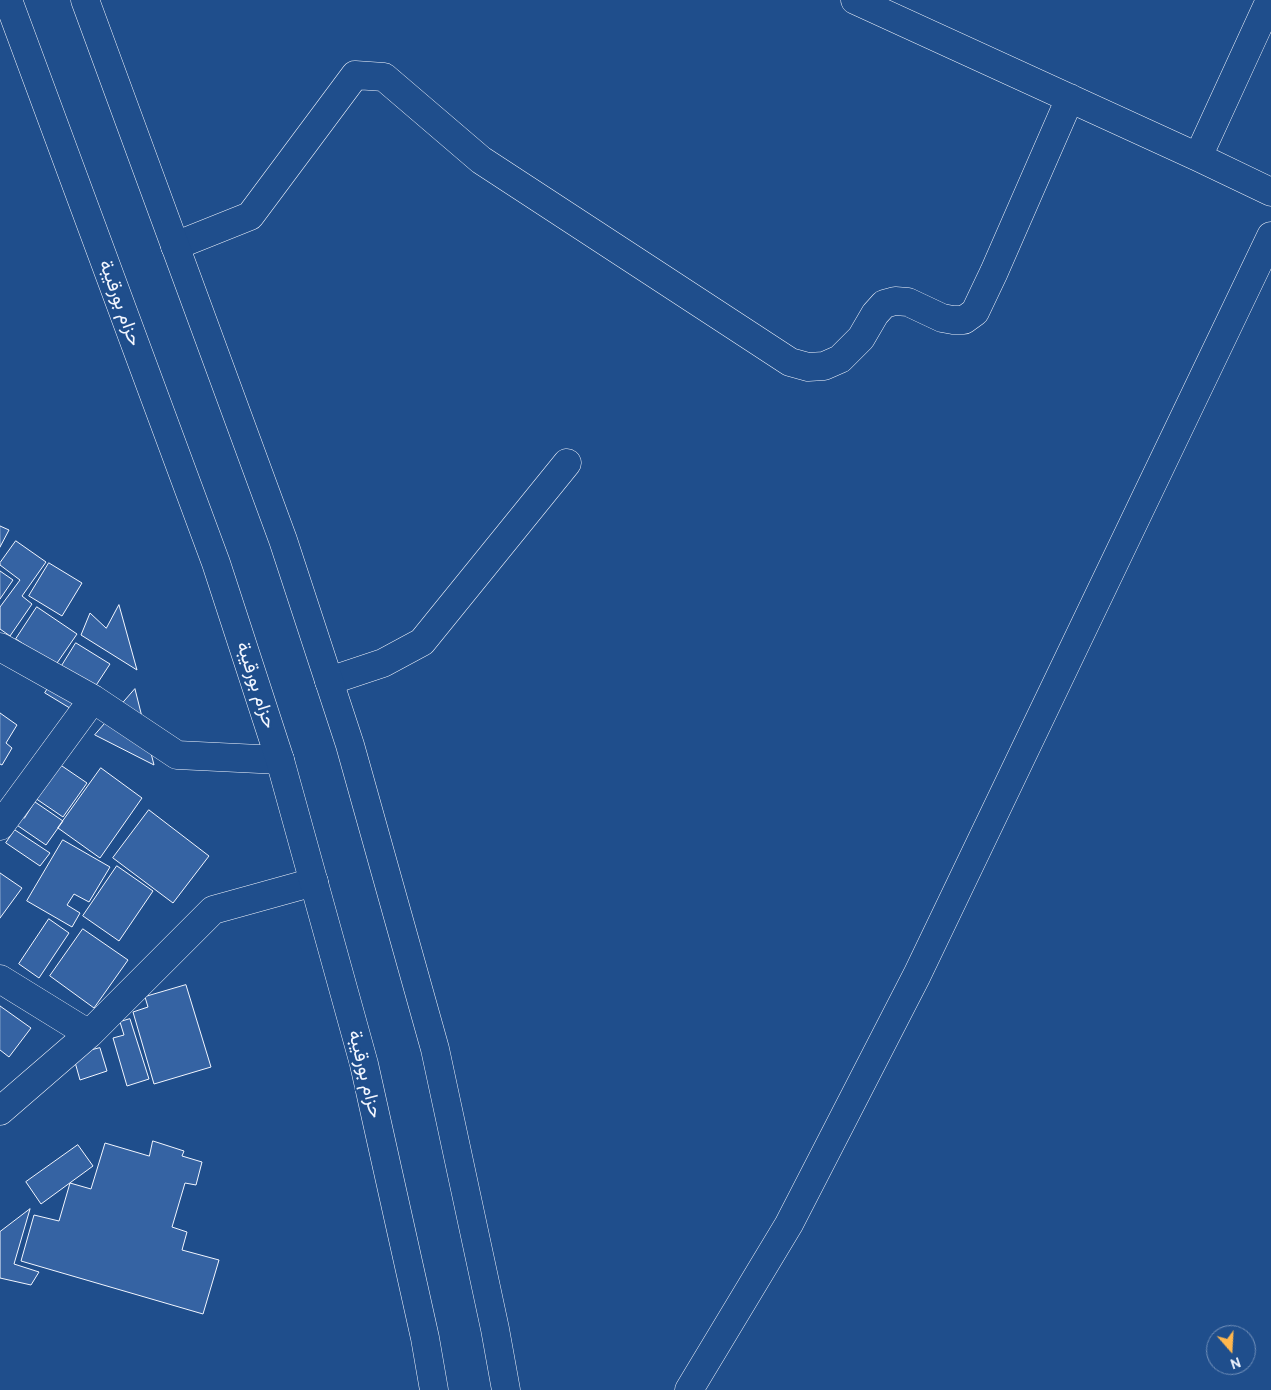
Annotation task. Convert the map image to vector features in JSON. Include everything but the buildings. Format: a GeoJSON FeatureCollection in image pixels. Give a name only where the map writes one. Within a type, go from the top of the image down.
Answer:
{"type":"FeatureCollection","features":[{"type":"Feature","properties":{"kind":"main road","name":"حزام بورقيبة"},"geometry":{"type":"LineString","coordinates":[[8,0],[216,563],[280,760],[364,1064],[425,1338],[434,1390]]}},
{"type":"Feature","properties":{"kind":"main road"},"geometry":{"type":"LineString","coordinates":[[85,0],[283,540],[350,745],[435,1050],[495,1329],[506,1390]]}},
{"type":"Feature","properties":{"kind":"main road"},"geometry":{"type":"LineString","coordinates":[[855,0],[1271,192]]}},
{"type":"Feature","properties":{"kind":"main road"},"geometry":{"type":"LineString","coordinates":[[1198,157],[1270,0]]}},
{"type":"Feature","properties":{"kind":"main road"},"geometry":{"type":"LineString","coordinates":[[175,246],[250,216],[355,75],[384,77],[481,160],[790,362],[808,367],[824,366],[840,359],[861,338],[884,304],[895,301],[908,302],[942,318],[953,320],[964,320],[975,312],[1070,98]]}},
{"type":"Feature","properties":{"kind":"main road"},"geometry":{"type":"LineString","coordinates":[[689,1390],[789,1224],[917,975],[1271,236]]}},
{"type":"Feature","properties":{"kind":"main road"},"geometry":{"type":"LineString","coordinates":[[329,681],[383,663],[422,642],[567,463]]}},
{"type":"Feature","properties":{"kind":"main road"},"geometry":{"type":"LineString","coordinates":[[0,648],[93,700],[177,755],[280,760]]}},
{"type":"Feature","properties":{"kind":"main road"},"geometry":{"type":"LineString","coordinates":[[0,826],[93,700]]}},
{"type":"Feature","properties":{"kind":"main road"},"geometry":{"type":"LineString","coordinates":[[0,1111],[89,1034],[213,910],[314,882]]}},
{"type":"Feature","properties":{"kind":"main road"},"geometry":{"type":"LineString","coordinates":[[0,979],[89,1034]]}}]}
